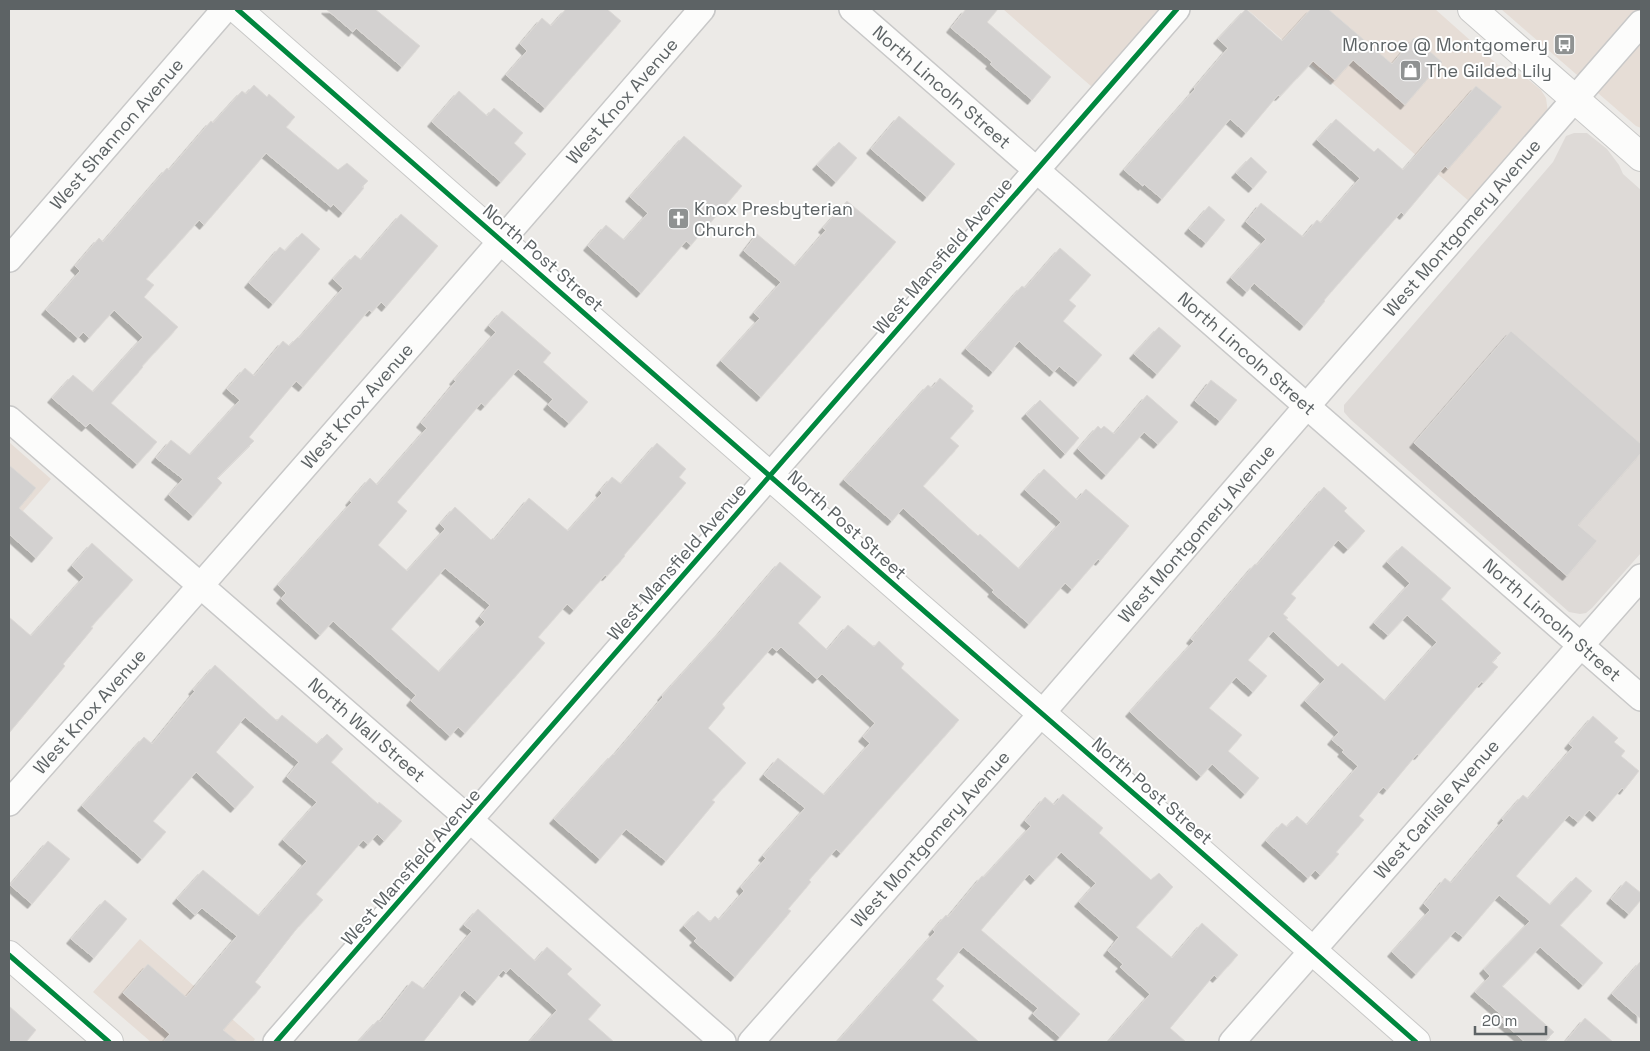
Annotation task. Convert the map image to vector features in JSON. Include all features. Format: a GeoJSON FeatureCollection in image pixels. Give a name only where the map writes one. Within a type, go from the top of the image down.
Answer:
{"type":"FeatureCollection","features":[{"type":"Feature","properties":{"kind":"street","name":"West Shannon Avenue"},"geometry":{"type":"LineString","coordinates":[[9,259],[225,9]]}},
{"type":"Feature","properties":{"kind":"street","name":"North Post Street"},"geometry":{"type":"LineString","coordinates":[[238,9],[1416,1042]]}},
{"type":"Feature","properties":{"kind":"street","name":"West Knox Avenue"},"geometry":{"type":"LineString","coordinates":[[9,803],[201,587],[702,9]]}},
{"type":"Feature","properties":{"kind":"street","name":"North Lincoln Street"},"geometry":{"type":"LineString","coordinates":[[852,9],[1641,698]]}},
{"type":"Feature","properties":{"kind":"street","name":"West Mansfield Avenue"},"geometry":{"type":"LineString","coordinates":[[276,1042],[1177,9]]}},
{"type":"Feature","properties":{"kind":"street"},"geometry":{"type":"LineString","coordinates":[[1472,9],[1641,157]]}},
{"type":"Feature","properties":{"kind":"street","name":"West Montgomery Avenue"},"geometry":{"type":"LineString","coordinates":[[751,1042],[1042,713],[1641,23]]}},
{"type":"Feature","properties":{"kind":"street","name":"North Wall Street"},"geometry":{"type":"LineString","coordinates":[[9,419],[723,1042]]}},
{"type":"Feature","properties":{"kind":"street","name":"West Carlisle Avenue"},"geometry":{"type":"LineString","coordinates":[[1232,1042],[1641,578]]}},
{"type":"Feature","properties":{"kind":"street"},"geometry":{"type":"LineString","coordinates":[[9,955],[109,1042]]}},
{"type":"Feature","properties":{"kind":"shaded area"},"geometry":{"type":"Polygon","coordinates":[[[1003,9],[1160,9],[1092,87],[1003,9]]]}},
{"type":"Feature","properties":{"kind":"shaded area"},"geometry":{"type":"Polygon","coordinates":[[[1247,9],[1435,9],[1498,65],[1524,76],[1541,90],[1546,98],[1548,113],[1470,202],[1247,9]]]}},
{"type":"Feature","properties":{"kind":"shaded area"},"geometry":{"type":"Polygon","coordinates":[[[1501,9],[1641,9],[1641,128],[1636,126],[1501,9]]]}},
{"type":"Feature","properties":{"kind":"shaded area"},"geometry":{"type":"Polygon","coordinates":[[[1574,133],[1587,133],[1607,149],[1623,174],[1641,190],[1641,553],[1592,608],[1586,613],[1580,614],[1569,612],[1344,412],[1344,405],[1553,162],[1566,136],[1574,133]]]}},
{"type":"Feature","properties":{"kind":"shaded area"},"geometry":{"type":"Polygon","coordinates":[[[9,442],[51,479],[9,527],[9,442]]]}},
{"type":"Feature","properties":{"kind":"shaded area"},"geometry":{"type":"Polygon","coordinates":[[[140,939],[255,1039],[253,1042],[151,1042],[93,992],[140,939]]]}},
{"type":"Feature","properties":{"kind":"building"},"geometry":{"type":"Polygon","coordinates":[[[326,9],[375,9],[420,46],[402,67],[356,28],[353,32],[326,9]]]}},
{"type":"Feature","properties":{"kind":"building"},"geometry":{"type":"Polygon","coordinates":[[[566,9],[607,9],[621,21],[545,108],[506,75],[527,51],[520,44],[542,18],[551,26],[566,9]]]}},
{"type":"Feature","properties":{"kind":"building"},"geometry":{"type":"Polygon","coordinates":[[[966,9],[998,9],[987,22],[1051,77],[1032,100],[990,64],[992,62],[951,28],[966,9]]]}},
{"type":"Feature","properties":{"kind":"building"},"geometry":{"type":"Polygon","coordinates":[[[1246,9],[1282,41],[1311,9],[1328,9],[1392,64],[1414,38],[1442,62],[1405,105],[1353,60],[1335,80],[1313,61],[1280,96],[1278,95],[1246,133],[1230,119],[1162,199],[1124,170],[1228,48],[1218,39],[1246,9]]]}},
{"type":"Feature","properties":{"kind":"building"},"geometry":{"type":"Polygon","coordinates":[[[254,85],[267,97],[269,94],[295,117],[286,127],[338,170],[347,163],[368,181],[343,213],[333,204],[331,207],[266,153],[204,225],[199,220],[146,279],[154,285],[144,297],[178,327],[111,403],[157,442],[137,464],[90,423],[86,427],[52,398],[73,375],[93,392],[143,337],[114,310],[89,338],[83,332],[78,338],[46,310],[80,271],[75,266],[99,238],[103,242],[167,168],[169,170],[211,121],[213,123],[242,91],[246,94],[254,85]]]}},
{"type":"Feature","properties":{"kind":"building"},"geometry":{"type":"Polygon","coordinates":[[[1476,86],[1502,107],[1448,169],[1445,166],[1404,215],[1401,212],[1324,300],[1304,326],[1254,283],[1247,292],[1231,278],[1266,239],[1246,222],[1261,203],[1303,237],[1317,220],[1321,223],[1360,178],[1317,140],[1336,119],[1374,152],[1378,148],[1403,170],[1476,86]]]}},
{"type":"Feature","properties":{"kind":"building"},"geometry":{"type":"Polygon","coordinates":[[[459,91],[487,116],[494,108],[523,133],[514,143],[526,154],[501,182],[432,122],[459,91]]]}},
{"type":"Feature","properties":{"kind":"building"},"geometry":{"type":"Polygon","coordinates":[[[899,116],[955,164],[927,197],[871,149],[899,116]]]}},
{"type":"Feature","properties":{"kind":"building","name":"Knox Presbyterian Church"},"geometry":{"type":"Polygon","coordinates":[[[684,136],[742,186],[691,245],[686,241],[641,293],[588,246],[606,225],[624,240],[648,213],[630,197],[684,136]]]}},
{"type":"Feature","properties":{"kind":"building"},"geometry":{"type":"Polygon","coordinates":[[[839,142],[857,158],[836,182],[817,165],[839,142]]]}},
{"type":"Feature","properties":{"kind":"building"},"geometry":{"type":"Polygon","coordinates":[[[1251,157],[1267,172],[1253,188],[1236,173],[1251,157]]]}},
{"type":"Feature","properties":{"kind":"building"},"geometry":{"type":"Polygon","coordinates":[[[847,201],[896,242],[761,397],[721,361],[760,318],[754,313],[781,282],[744,251],[757,234],[795,266],[826,230],[823,228],[847,201]]]}},
{"type":"Feature","properties":{"kind":"building"},"geometry":{"type":"Polygon","coordinates":[[[1209,206],[1225,220],[1206,243],[1189,229],[1209,206]]]}},
{"type":"Feature","properties":{"kind":"building"},"geometry":{"type":"Polygon","coordinates":[[[401,214],[438,246],[386,307],[381,302],[372,312],[369,310],[303,387],[296,381],[249,437],[254,441],[217,478],[222,483],[193,516],[169,495],[183,479],[156,458],[171,440],[190,455],[240,400],[227,389],[245,368],[254,376],[283,341],[289,346],[299,338],[343,288],[333,279],[355,255],[361,260],[401,214]]]}},
{"type":"Feature","properties":{"kind":"building"},"geometry":{"type":"Polygon","coordinates":[[[302,233],[320,249],[273,304],[249,283],[280,247],[285,251],[302,233]]]}},
{"type":"Feature","properties":{"kind":"building"},"geometry":{"type":"Polygon","coordinates":[[[1060,248],[1091,275],[1069,300],[1076,306],[1063,321],[1102,355],[1078,382],[1059,366],[1054,372],[1019,341],[993,372],[966,349],[1022,286],[1025,288],[1060,248]]]}},
{"type":"Feature","properties":{"kind":"building"},"geometry":{"type":"Polygon","coordinates":[[[502,311],[551,353],[543,362],[588,402],[569,423],[548,405],[553,399],[518,369],[485,406],[481,403],[397,502],[407,511],[378,545],[407,571],[445,529],[440,524],[455,507],[491,540],[493,538],[494,540],[529,498],[568,531],[602,493],[600,491],[612,477],[621,484],[657,443],[686,469],[679,477],[686,483],[625,556],[574,610],[567,604],[538,637],[545,643],[465,733],[458,727],[450,736],[411,701],[416,695],[333,621],[320,635],[281,599],[286,593],[278,585],[352,502],[350,501],[370,478],[377,485],[427,428],[421,423],[456,381],[454,380],[496,332],[489,326],[502,311]],[[445,568],[391,629],[439,672],[485,622],[480,617],[490,605],[445,568]]]}},
{"type":"Feature","properties":{"kind":"building"},"geometry":{"type":"Polygon","coordinates":[[[1159,327],[1181,346],[1157,374],[1134,354],[1159,327]]]}},
{"type":"Feature","properties":{"kind":"building"},"geometry":{"type":"Polygon","coordinates":[[[1511,331],[1641,444],[1641,453],[1578,525],[1597,541],[1567,576],[1414,443],[1511,331]]]}},
{"type":"Feature","properties":{"kind":"building"},"geometry":{"type":"Polygon","coordinates":[[[940,378],[973,406],[971,409],[974,411],[950,438],[959,446],[923,486],[978,536],[980,534],[1019,569],[1061,522],[1025,490],[1044,469],[1077,500],[1086,489],[1129,526],[1100,561],[1098,559],[1072,589],[1065,583],[1029,624],[992,592],[994,590],[903,508],[892,521],[844,480],[928,385],[932,388],[940,378]]]}},
{"type":"Feature","properties":{"kind":"building"},"geometry":{"type":"Polygon","coordinates":[[[1211,380],[1237,400],[1220,421],[1195,401],[1211,380]]]}},
{"type":"Feature","properties":{"kind":"building"},"geometry":{"type":"Polygon","coordinates":[[[1147,395],[1178,422],[1158,444],[1144,432],[1106,475],[1078,449],[1098,426],[1101,429],[1104,426],[1114,434],[1147,395]]]}},
{"type":"Feature","properties":{"kind":"building"},"geometry":{"type":"Polygon","coordinates":[[[1040,400],[1079,438],[1065,454],[1026,414],[1040,400]]]}},
{"type":"Feature","properties":{"kind":"building"},"geometry":{"type":"Polygon","coordinates":[[[9,465],[36,488],[19,508],[53,538],[36,558],[9,534],[9,465]]]}},
{"type":"Feature","properties":{"kind":"building"},"geometry":{"type":"Polygon","coordinates":[[[1324,487],[1347,508],[1344,511],[1365,531],[1348,549],[1338,540],[1291,594],[1296,598],[1283,614],[1288,618],[1286,619],[1338,667],[1342,663],[1385,701],[1437,642],[1407,615],[1388,635],[1374,623],[1410,583],[1387,562],[1402,546],[1451,588],[1441,599],[1501,653],[1492,662],[1498,667],[1483,683],[1482,681],[1387,790],[1383,787],[1359,816],[1364,820],[1336,852],[1339,854],[1320,875],[1315,870],[1308,878],[1266,841],[1282,823],[1287,827],[1297,816],[1307,825],[1358,766],[1332,740],[1339,732],[1305,701],[1325,679],[1273,631],[1248,660],[1267,676],[1253,692],[1236,677],[1209,708],[1242,735],[1228,751],[1259,778],[1245,794],[1212,764],[1201,776],[1130,712],[1194,641],[1191,639],[1324,487]]]}},
{"type":"Feature","properties":{"kind":"building"},"geometry":{"type":"Polygon","coordinates":[[[92,543],[133,580],[91,627],[93,628],[63,664],[65,666],[9,733],[9,617],[31,636],[84,577],[72,566],[92,543]]]}},
{"type":"Feature","properties":{"kind":"building"},"geometry":{"type":"Polygon","coordinates":[[[780,562],[821,597],[798,623],[827,650],[848,625],[874,647],[879,641],[904,664],[901,668],[959,720],[841,853],[836,849],[809,880],[811,882],[788,909],[791,911],[735,977],[694,941],[697,938],[684,926],[698,911],[710,922],[715,916],[719,920],[744,891],[741,887],[766,858],[763,856],[805,808],[764,775],[778,758],[824,795],[870,743],[863,737],[875,723],[822,674],[817,679],[781,647],[777,651],[772,647],[722,704],[725,708],[708,728],[746,763],[712,800],[715,802],[666,861],[626,829],[600,859],[554,819],[614,755],[662,696],[780,562]]]}},
{"type":"Feature","properties":{"kind":"building"},"geometry":{"type":"Polygon","coordinates":[[[215,665],[277,721],[282,715],[317,744],[327,734],[343,749],[331,762],[378,804],[379,802],[402,821],[384,841],[377,834],[368,844],[363,840],[316,894],[323,900],[298,927],[255,982],[261,987],[223,1030],[238,1042],[163,1042],[170,1034],[123,993],[148,964],[186,997],[237,936],[202,908],[195,915],[177,899],[203,870],[259,916],[307,861],[283,840],[317,802],[287,777],[299,762],[245,717],[216,752],[254,787],[235,808],[196,772],[153,821],[166,832],[142,859],[82,806],[144,737],[152,744],[195,691],[193,690],[215,665]]]}},
{"type":"Feature","properties":{"kind":"building"},"geometry":{"type":"Polygon","coordinates":[[[1593,716],[1618,738],[1614,742],[1625,751],[1621,756],[1639,771],[1624,790],[1622,788],[1597,817],[1589,810],[1578,822],[1569,815],[1516,876],[1550,905],[1576,877],[1592,891],[1560,925],[1603,963],[1583,985],[1540,947],[1502,986],[1554,1032],[1544,1042],[1525,1042],[1501,1021],[1504,1017],[1475,992],[1490,976],[1484,969],[1530,921],[1499,895],[1463,937],[1455,931],[1416,974],[1392,952],[1430,910],[1424,904],[1445,878],[1451,883],[1523,795],[1528,799],[1573,747],[1569,744],[1593,716]]]}},
{"type":"Feature","properties":{"kind":"building"},"geometry":{"type":"Polygon","coordinates":[[[1063,794],[1103,828],[1099,833],[1151,880],[1159,873],[1173,887],[1136,927],[1172,958],[1202,923],[1238,955],[1217,978],[1214,975],[1170,1028],[1186,1042],[1108,1042],[1150,994],[1120,967],[1123,964],[1108,951],[1119,937],[1079,902],[1096,883],[1061,852],[1035,880],[1029,874],[981,930],[1080,1014],[1060,1037],[1033,1014],[1038,1008],[963,947],[936,979],[944,986],[932,1000],[979,1042],[837,1042],[935,932],[933,930],[946,915],[948,917],[982,876],[984,877],[1031,826],[1025,821],[1045,797],[1054,805],[1063,794]]]}},
{"type":"Feature","properties":{"kind":"building"},"geometry":{"type":"Polygon","coordinates":[[[48,841],[70,859],[32,904],[10,885],[48,841]]]}},
{"type":"Feature","properties":{"kind":"building"},"geometry":{"type":"Polygon","coordinates":[[[1626,881],[1641,893],[1641,900],[1629,914],[1611,899],[1626,881]]]}},
{"type":"Feature","properties":{"kind":"building"},"geometry":{"type":"Polygon","coordinates":[[[105,900],[127,919],[94,958],[71,939],[105,900]]]}},
{"type":"Feature","properties":{"kind":"building"},"geometry":{"type":"Polygon","coordinates":[[[478,909],[535,961],[547,947],[572,969],[567,974],[601,1005],[588,1019],[614,1042],[529,1042],[557,1010],[510,968],[506,973],[503,970],[477,1001],[464,990],[423,1042],[358,1042],[378,1020],[380,1022],[412,981],[424,989],[472,931],[464,925],[478,909]]]}},
{"type":"Feature","properties":{"kind":"building"},"geometry":{"type":"Polygon","coordinates":[[[1641,961],[1641,1019],[1612,994],[1641,961]]]}},
{"type":"Feature","properties":{"kind":"building"},"geometry":{"type":"Polygon","coordinates":[[[9,1006],[36,1030],[26,1042],[9,1042],[9,1006]]]}},
{"type":"Feature","properties":{"kind":"building"},"geometry":{"type":"Polygon","coordinates":[[[1585,1018],[1613,1042],[1565,1042],[1585,1018]]]}},
{"type":"Feature","properties":{"kind":"cycle path"},"geometry":{"type":"LineString","coordinates":[[237,9],[1416,1042]]}},
{"type":"Feature","properties":{"kind":"cycle path"},"geometry":{"type":"LineString","coordinates":[[276,1042],[1177,9]]}},
{"type":"Feature","properties":{"kind":"cycle path"},"geometry":{"type":"LineString","coordinates":[[9,955],[109,1042]]}},
{"type":"Feature","properties":{"kind":"place","name":"Monroe @ Montgomery"},"geometry":{"type":"Point","coordinates":[1564,45]}},
{"type":"Feature","properties":{"kind":"place","name":"The Gilded Lily"},"geometry":{"type":"Point","coordinates":[1410,71]}},
{"type":"Feature","properties":{"kind":"place","name":"Knox Presbyterian Church"},"geometry":{"type":"Point","coordinates":[678,219]}}]}
